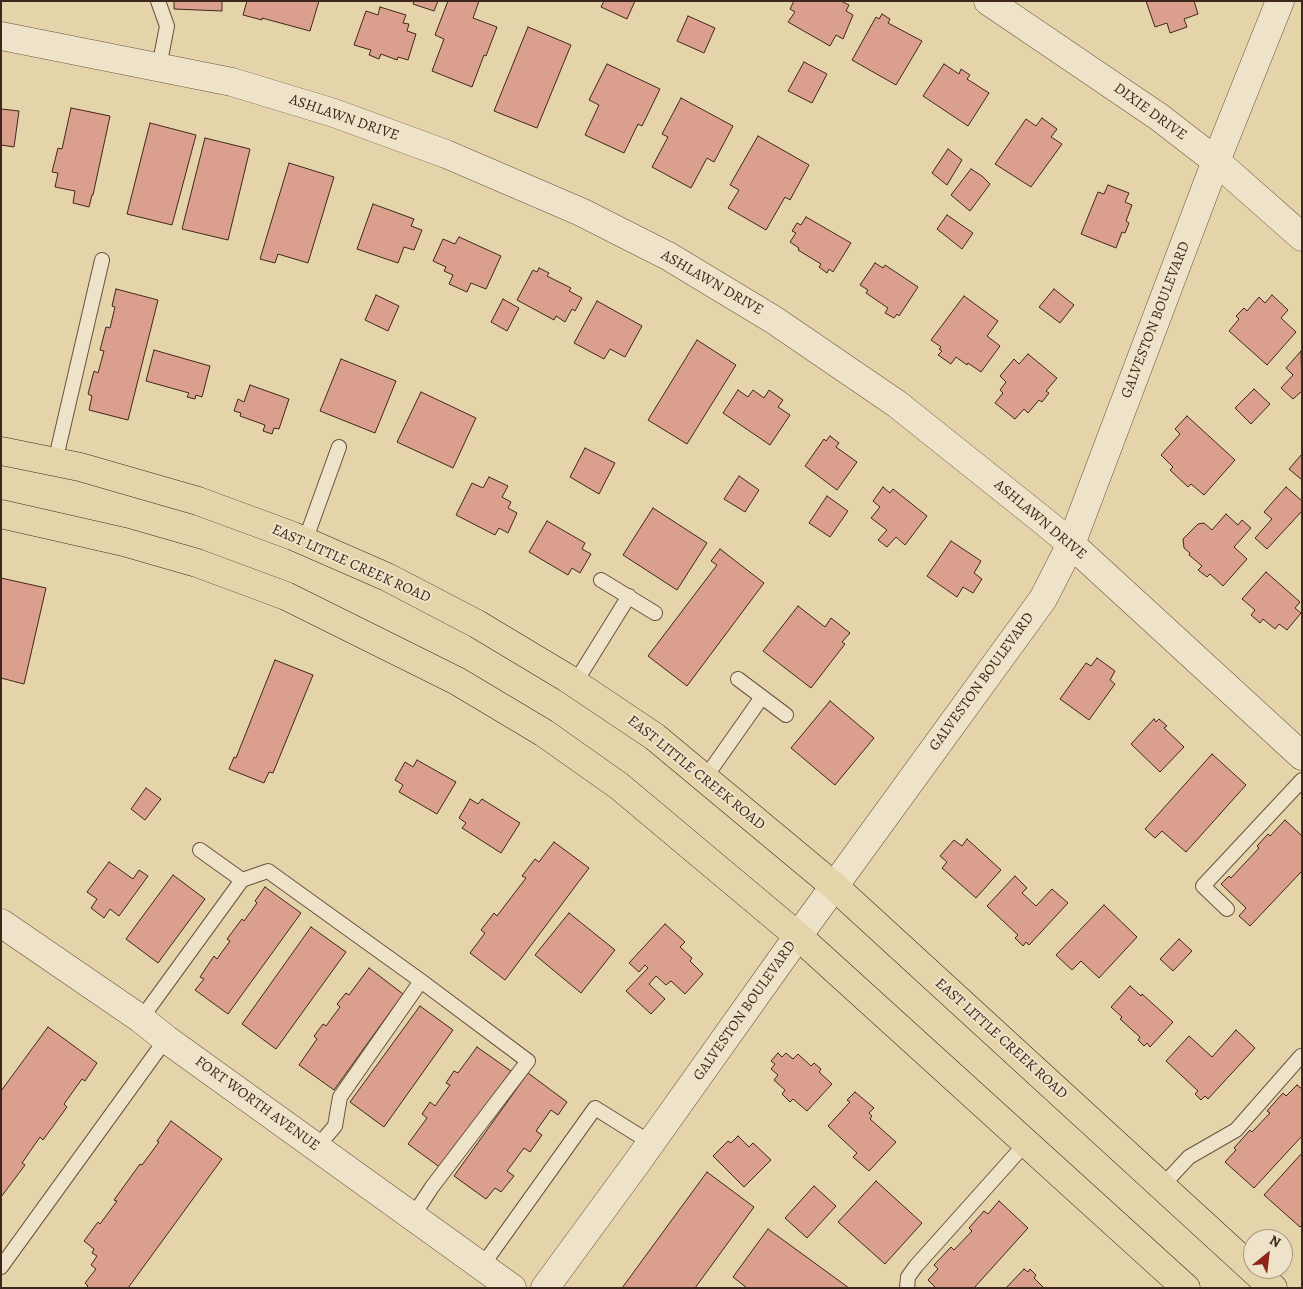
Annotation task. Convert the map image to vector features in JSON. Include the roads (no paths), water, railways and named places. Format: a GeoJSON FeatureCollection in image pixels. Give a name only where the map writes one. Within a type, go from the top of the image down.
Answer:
{"type":"FeatureCollection","features":[{"type":"Feature","properties":{"kind":"main road","name":"EAST LITTLE CREEK ROAD"},"geometry":{"type":"LineString","coordinates":[[1,451],[80,467],[198,501],[305,541],[386,577],[469,620],[575,683],[655,736],[834,886],[1273,1288]]}},
{"type":"Feature","properties":{"kind":"main road"},"geometry":{"type":"LineString","coordinates":[[1,514],[124,542],[197,563],[286,596],[458,681],[544,733],[619,786],[798,936],[1186,1288]]}},
{"type":"Feature","properties":{"kind":"street","name":"DIXIE DRIVE"},"geometry":{"type":"LineString","coordinates":[[988,1],[1159,117],[1216,161],[1302,237]]}},
{"type":"Feature","properties":{"kind":"street","name":"GALVESTON BOULEVARD"},"geometry":{"type":"LineString","coordinates":[[545,1288],[1043,598],[1071,544],[1216,161],[1280,1]]}},
{"type":"Feature","properties":{"kind":"street","name":"ASHLAWN DRIVE"},"geometry":{"type":"LineString","coordinates":[[1,36],[232,82],[334,113],[446,154],[581,212],[668,256],[774,320],[896,404],[1071,544],[1302,756]]}},
{"type":"Feature","properties":{"kind":"street","name":"FORT WORTH AVENUE"},"geometry":{"type":"LineString","coordinates":[[1,923],[141,1019],[166,1039],[512,1288]]}},
{"type":"Feature","properties":{"kind":"lane"},"geometry":{"type":"LineString","coordinates":[[158,1],[167,26],[159,67]]}},
{"type":"Feature","properties":{"kind":"lane"},"geometry":{"type":"LineString","coordinates":[[55,462],[102,260]]}},
{"type":"Feature","properties":{"kind":"lane"},"geometry":{"type":"LineString","coordinates":[[305,541],[339,447]]}},
{"type":"Feature","properties":{"kind":"lane"},"geometry":{"type":"LineString","coordinates":[[601,580],[655,613]]}},
{"type":"Feature","properties":{"kind":"lane"},"geometry":{"type":"LineString","coordinates":[[575,683],[628,596]]}},
{"type":"Feature","properties":{"kind":"lane"},"geometry":{"type":"LineString","coordinates":[[738,679],[786,715]]}},
{"type":"Feature","properties":{"kind":"lane"},"geometry":{"type":"LineString","coordinates":[[705,778],[762,697]]}},
{"type":"Feature","properties":{"kind":"lane"},"geometry":{"type":"LineString","coordinates":[[1227,909],[1203,886],[1302,780]]}},
{"type":"Feature","properties":{"kind":"lane"},"geometry":{"type":"LineString","coordinates":[[200,850],[242,880]]}},
{"type":"Feature","properties":{"kind":"lane"},"geometry":{"type":"LineString","coordinates":[[141,1019],[242,880],[268,871],[421,981],[528,1061],[432,1187],[413,1216]]}},
{"type":"Feature","properties":{"kind":"lane"},"geometry":{"type":"LineString","coordinates":[[317,1147],[335,1126],[340,1097],[421,981]]}},
{"type":"Feature","properties":{"kind":"lane"},"geometry":{"type":"LineString","coordinates":[[1,1267],[166,1039]]}},
{"type":"Feature","properties":{"kind":"lane"},"geometry":{"type":"LineString","coordinates":[[1162,1186],[1190,1157],[1236,1130],[1302,1056]]}},
{"type":"Feature","properties":{"kind":"lane"},"geometry":{"type":"LineString","coordinates":[[482,1266],[595,1108],[651,1143]]}},
{"type":"Feature","properties":{"kind":"lane"},"geometry":{"type":"LineString","coordinates":[[906,1288],[908,1277],[916,1266],[1026,1143]]}}]}
